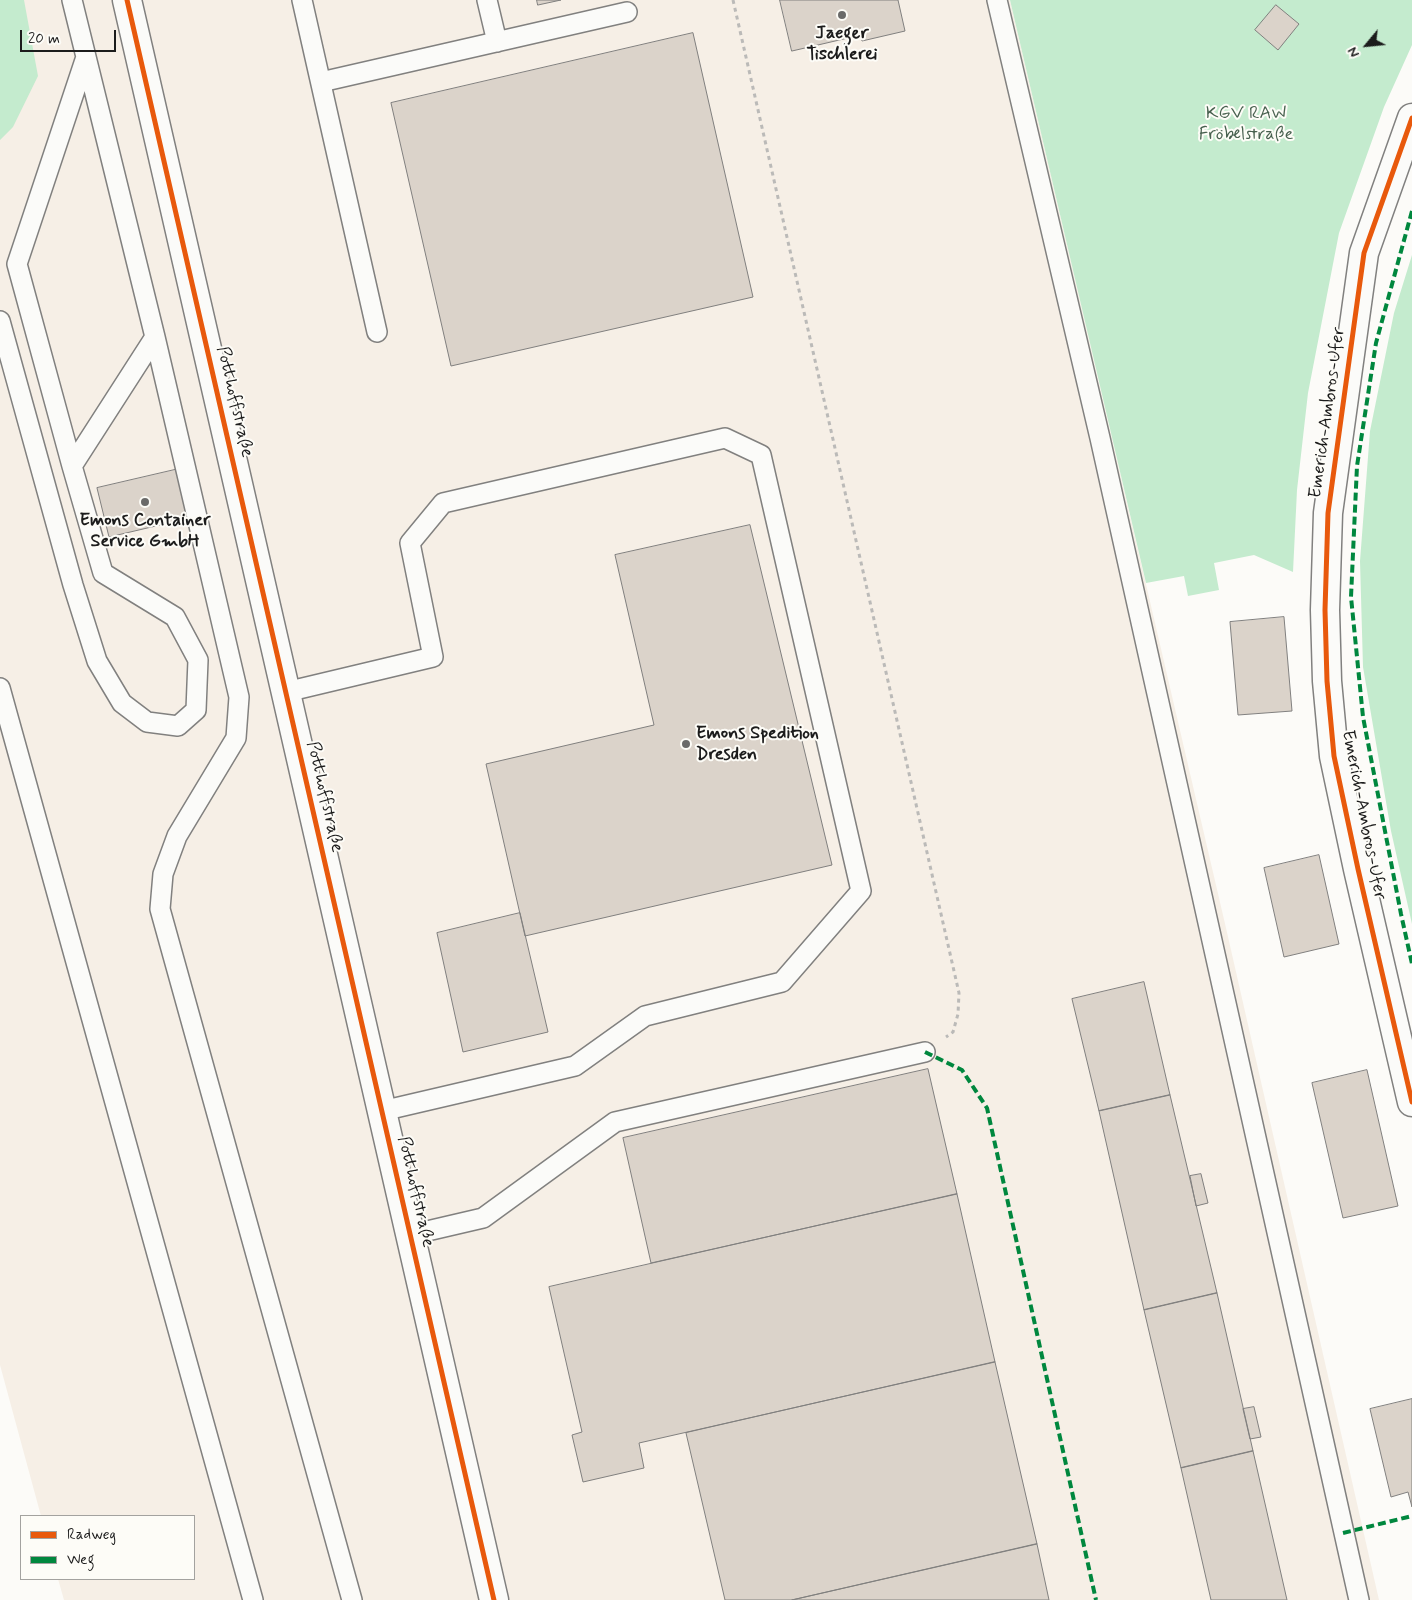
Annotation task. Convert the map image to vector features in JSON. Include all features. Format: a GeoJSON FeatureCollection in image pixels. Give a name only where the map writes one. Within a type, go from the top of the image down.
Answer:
{"type":"FeatureCollection","features":[{"type":"Feature","properties":{"kind":"street","name":"Potthoffstraße"},"geometry":{"type":"LineString","coordinates":[[127,0],[494,1600]]}},
{"type":"Feature","properties":{"kind":"street","name":"Emerich-Ambros-Ufer"},"geometry":{"type":"LineString","coordinates":[[1412,118],[1364,253],[1328,513],[1325,610],[1327,681],[1334,756],[1360,879],[1412,1102]]}},
{"type":"Feature","properties":{"kind":"lane"},"geometry":{"type":"LineString","coordinates":[[72,0],[155,337],[239,696],[236,738],[177,836],[163,874],[160,909],[352,1600]]}},
{"type":"Feature","properties":{"kind":"lane"},"geometry":{"type":"LineString","coordinates":[[302,0],[377,332]]}},
{"type":"Feature","properties":{"kind":"lane"},"geometry":{"type":"LineString","coordinates":[[488,0],[497,42]]}},
{"type":"Feature","properties":{"kind":"lane"},"geometry":{"type":"LineString","coordinates":[[997,0],[1100,438],[1358,1600]]}},
{"type":"Feature","properties":{"kind":"lane"},"geometry":{"type":"LineString","coordinates":[[321,82],[627,12]]}},
{"type":"Feature","properties":{"kind":"lane"},"geometry":{"type":"LineString","coordinates":[[0,321],[73,585],[97,661],[122,703],[147,722],[178,726],[196,710],[198,660],[175,617],[103,573],[17,264],[86,57]]}},
{"type":"Feature","properties":{"kind":"lane"},"geometry":{"type":"LineString","coordinates":[[72,466],[155,337]]}},
{"type":"Feature","properties":{"kind":"lane"},"geometry":{"type":"LineString","coordinates":[[286,692],[433,657],[410,543],[443,503],[725,438],[761,455],[861,891],[782,982],[645,1016],[575,1066],[382,1111]]}},
{"type":"Feature","properties":{"kind":"lane"},"geometry":{"type":"LineString","coordinates":[[0,688],[253,1600]]}},
{"type":"Feature","properties":{"kind":"lane"},"geometry":{"type":"LineString","coordinates":[[410,1235],[483,1218],[615,1122],[924,1052]]}},
{"type":"Feature","properties":{"kind":"path"},"geometry":{"type":"LineString","coordinates":[[733,0],[959,992],[958,1014],[953,1032],[924,1052]]}},
{"type":"Feature","properties":{"kind":"shaded area"},"geometry":{"type":"Polygon","coordinates":[[[0,0],[1010,0],[1226,928],[1379,1600],[64,1600],[58,1580],[195,1580],[195,1515],[41,1515],[0,1365],[0,0]]]}},
{"type":"Feature","properties":{"kind":"green space"},"geometry":{"type":"Polygon","coordinates":[[[0,0],[24,0],[38,76],[13,127],[0,140],[0,0]]]}},
{"type":"Feature","properties":{"kind":"green space","name":"KGV RAW Fröbelstraße"},"geometry":{"type":"Polygon","coordinates":[[[1010,0],[1412,0],[1412,45],[1384,107],[1339,233],[1308,393],[1297,490],[1293,572],[1254,555],[1214,563],[1219,590],[1188,596],[1184,576],[1146,583],[1010,0]]]}},
{"type":"Feature","properties":{"kind":"green space"},"geometry":{"type":"Polygon","coordinates":[[[1412,255],[1412,924],[1391,831],[1363,667],[1360,561],[1370,431],[1394,313],[1412,255]]]}},
{"type":"Feature","properties":{"kind":"building"},"geometry":{"type":"Polygon","coordinates":[[[537,0],[561,0],[538,5],[537,0]]]}},
{"type":"Feature","properties":{"kind":"building","name":"Jaeger Tischlerei"},"geometry":{"type":"Polygon","coordinates":[[[780,0],[898,0],[905,31],[862,41],[861,35],[792,51],[780,0]]]}},
{"type":"Feature","properties":{"kind":"building"},"geometry":{"type":"Polygon","coordinates":[[[1276,5],[1299,24],[1278,50],[1255,30],[1276,5]]]}},
{"type":"Feature","properties":{"kind":"building"},"geometry":{"type":"Polygon","coordinates":[[[693,33],[753,297],[451,366],[391,103],[693,33]]]}},
{"type":"Feature","properties":{"kind":"building","name":"Emons Container Service GmbH"},"geometry":{"type":"Polygon","coordinates":[[[183,468],[194,517],[109,537],[97,488],[183,468]]]}},
{"type":"Feature","properties":{"kind":"building","name":"Emons Spedition Dresden"},"geometry":{"type":"Polygon","coordinates":[[[750,525],[832,865],[525,936],[486,764],[654,725],[615,555],[750,525]]]}},
{"type":"Feature","properties":{"kind":"building"},"geometry":{"type":"Polygon","coordinates":[[[1284,617],[1292,711],[1238,715],[1230,622],[1284,617]]]}},
{"type":"Feature","properties":{"kind":"building"},"geometry":{"type":"Polygon","coordinates":[[[1319,855],[1339,944],[1284,957],[1264,868],[1319,855]]]}},
{"type":"Feature","properties":{"kind":"building"},"geometry":{"type":"Polygon","coordinates":[[[520,913],[548,1032],[463,1052],[437,933],[520,913]]]}},
{"type":"Feature","properties":{"kind":"building"},"geometry":{"type":"Polygon","coordinates":[[[1144,982],[1170,1095],[1099,1111],[1072,999],[1144,982]]]}},
{"type":"Feature","properties":{"kind":"building"},"geometry":{"type":"Polygon","coordinates":[[[928,1069],[957,1194],[651,1263],[623,1138],[928,1069]]]}},
{"type":"Feature","properties":{"kind":"building"},"geometry":{"type":"Polygon","coordinates":[[[1367,1070],[1398,1206],[1343,1218],[1312,1083],[1367,1070]]]}},
{"type":"Feature","properties":{"kind":"building"},"geometry":{"type":"Polygon","coordinates":[[[1170,1095],[1217,1293],[1144,1310],[1099,1111],[1170,1095]]]}},
{"type":"Feature","properties":{"kind":"building"},"geometry":{"type":"Polygon","coordinates":[[[1201,1174],[1208,1203],[1196,1206],[1190,1176],[1201,1174]]]}},
{"type":"Feature","properties":{"kind":"building"},"geometry":{"type":"Polygon","coordinates":[[[957,1194],[995,1362],[639,1443],[644,1468],[583,1482],[572,1435],[582,1432],[549,1287],[957,1194]]]}},
{"type":"Feature","properties":{"kind":"building"},"geometry":{"type":"Polygon","coordinates":[[[1217,1293],[1253,1451],[1181,1468],[1144,1310],[1217,1293]]]}},
{"type":"Feature","properties":{"kind":"building"},"geometry":{"type":"Polygon","coordinates":[[[995,1362],[1037,1544],[792,1600],[725,1600],[686,1433],[995,1362]]]}},
{"type":"Feature","properties":{"kind":"building"},"geometry":{"type":"Polygon","coordinates":[[[1412,1399],[1412,1507],[1408,1492],[1391,1497],[1370,1409],[1412,1399]]]}},
{"type":"Feature","properties":{"kind":"building"},"geometry":{"type":"Polygon","coordinates":[[[1254,1407],[1261,1437],[1250,1439],[1243,1409],[1254,1407]]]}},
{"type":"Feature","properties":{"kind":"building"},"geometry":{"type":"Polygon","coordinates":[[[1253,1451],[1287,1600],[1211,1600],[1181,1468],[1253,1451]]]}},
{"type":"Feature","properties":{"kind":"building"},"geometry":{"type":"Polygon","coordinates":[[[1037,1544],[1049,1600],[792,1600],[1037,1544]]]}},
{"type":"Feature","properties":{"kind":"marked path"},"geometry":{"type":"LineString","coordinates":[[1412,211],[1376,343],[1357,466],[1351,597],[1363,717],[1412,964]]}},
{"type":"Feature","properties":{"kind":"marked path"},"geometry":{"type":"LineString","coordinates":[[925,1052],[962,1070],[987,1108],[1096,1600]]}},
{"type":"Feature","properties":{"kind":"marked path"},"geometry":{"type":"LineString","coordinates":[[1343,1533],[1412,1516]]}},
{"type":"Feature","properties":{"kind":"cycle path"},"geometry":{"type":"LineString","coordinates":[[127,0],[494,1600]]}},
{"type":"Feature","properties":{"kind":"cycle path"},"geometry":{"type":"LineString","coordinates":[[1412,118],[1364,253],[1328,513],[1325,610],[1327,681],[1334,756],[1412,1102]]}},
{"type":"Feature","properties":{"kind":"place","name":"Jaeger Tischlerei"},"geometry":{"type":"Point","coordinates":[842,15]}},
{"type":"Feature","properties":{"kind":"place","name":"Emons Container Service GmbH"},"geometry":{"type":"Point","coordinates":[145,502]}},
{"type":"Feature","properties":{"kind":"place","name":"Emons Spedition Dresden"},"geometry":{"type":"Point","coordinates":[686,744]}}]}
